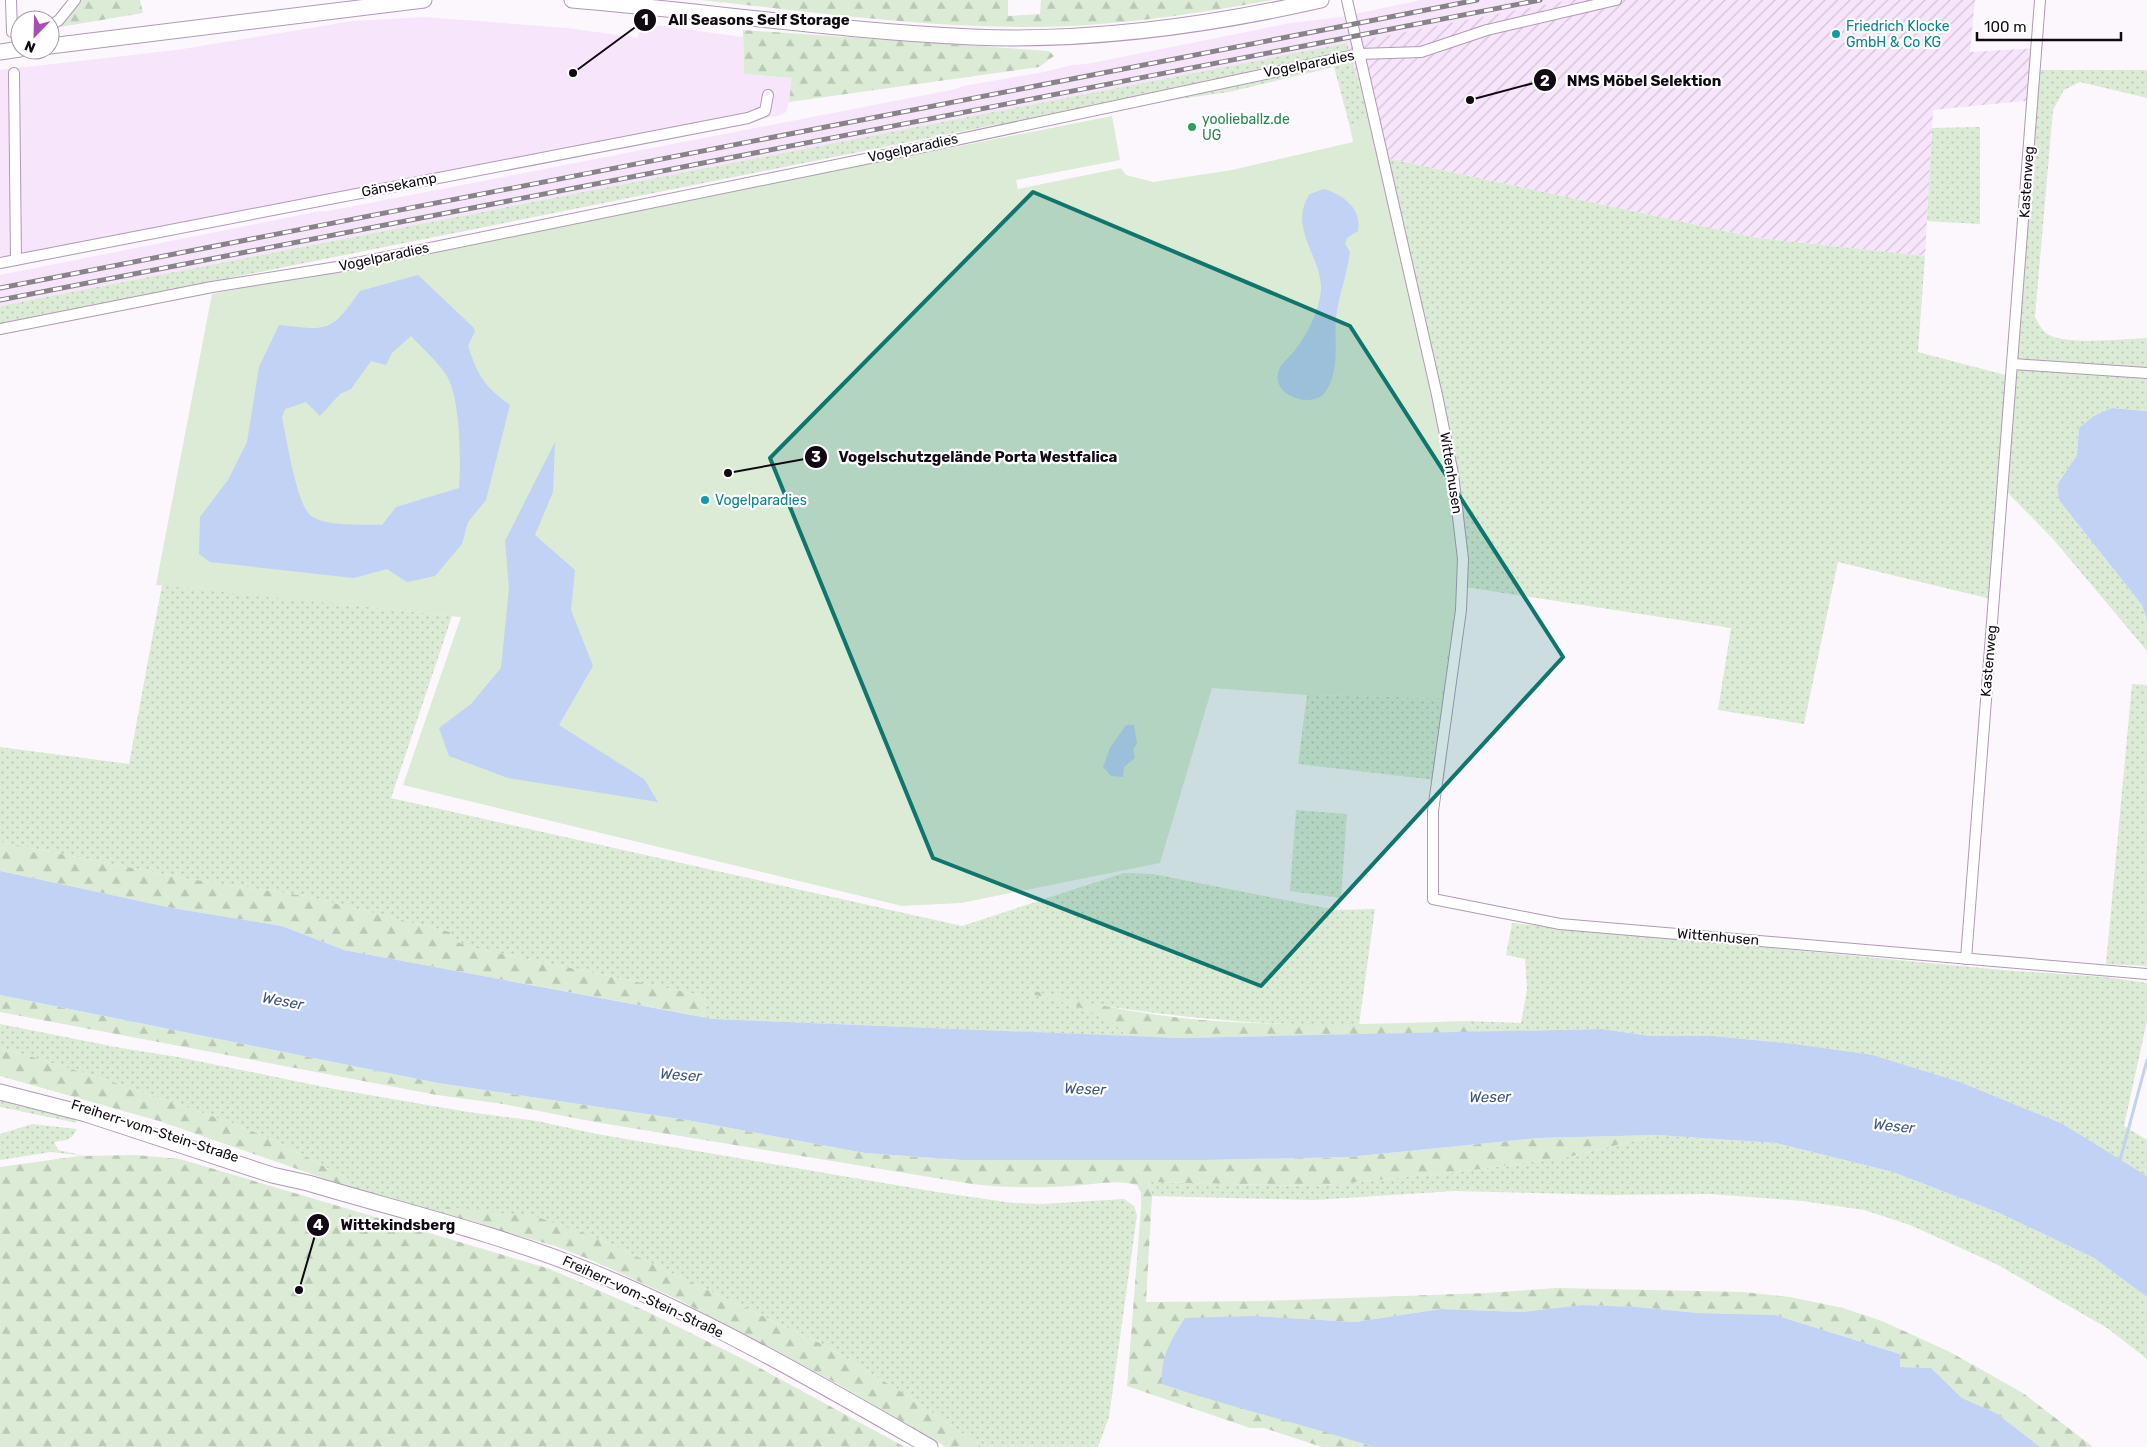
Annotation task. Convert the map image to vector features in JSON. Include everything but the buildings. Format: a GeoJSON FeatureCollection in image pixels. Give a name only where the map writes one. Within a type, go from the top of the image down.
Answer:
{"type":"FeatureCollection","features":[{"type":"Feature","properties":{"kind":"main road"},"geometry":{"type":"LineString","coordinates":[[60,45],[424,0]]}},
{"type":"Feature","properties":{"kind":"main road"},"geometry":{"type":"LineString","coordinates":[[572,0],[883,31],[982,37],[1057,37],[1188,25],[1259,14],[1321,0]]}},
{"type":"Feature","properties":{"kind":"main road","name":"Freiherr-vom-Stein-Straße"},"geometry":{"type":"LineString","coordinates":[[0,1086],[87,1108],[145,1126],[308,1183],[513,1243],[591,1271],[744,1345],[930,1447]]}},
{"type":"Feature","properties":{"kind":"main road","name":"Freiherr-vom-Stein-Straße"},"geometry":{"type":"LineString","coordinates":[[0,1092],[86,1114],[272,1175],[308,1183]]}},
{"type":"Feature","properties":{"kind":"street"},"geometry":{"type":"LineString","coordinates":[[60,19],[75,0]]}},
{"type":"Feature","properties":{"kind":"street","name":"Wittenhusen"},"geometry":{"type":"LineString","coordinates":[[1347,0],[1437,395],[1453,474],[1463,559],[1461,610],[1434,811],[1433,899],[1560,924],[2147,974]]}},
{"type":"Feature","properties":{"kind":"street","name":"Vogelparadies"},"geometry":{"type":"LineString","coordinates":[[0,329],[212,287],[336,268],[909,150],[1359,54],[1421,52],[1487,30],[1616,0]]}},
{"type":"Feature","properties":{"kind":"street","name":"Kastenweg"},"geometry":{"type":"LineString","coordinates":[[1966,958],[2040,0]]}},
{"type":"Feature","properties":{"kind":"street"},"geometry":{"type":"LineString","coordinates":[[14,73],[16,260]]}},
{"type":"Feature","properties":{"kind":"street","name":"Gänsekamp"},"geometry":{"type":"LineString","coordinates":[[0,263],[748,118],[765,112],[768,95]]}},
{"type":"Feature","properties":{"kind":"street"},"geometry":{"type":"LineString","coordinates":[[2013,364],[2147,373]]}},
{"type":"Feature","properties":{"kind":"highlighted area"},"geometry":{"type":"Polygon","coordinates":[[[1033,192],[1350,326],[1563,657],[1261,986],[933,858],[770,458],[1033,192]]]}},
{"type":"Feature","properties":{"kind":"shaded area"},"geometry":{"type":"Polygon","coordinates":[[[1421,0],[1570,0],[0,306],[0,275],[321,211],[956,89],[963,86],[1044,72],[1071,65],[1087,64],[1290,23],[1341,17],[1421,0]]]}},
{"type":"Feature","properties":{"kind":"shaded area"},"geometry":{"type":"Polygon","coordinates":[[[1570,0],[1975,0],[1970,52],[2039,48],[2035,100],[1933,110],[1925,256],[1757,238],[1381,157],[1347,43],[1570,0]]]}},
{"type":"Feature","properties":{"kind":"shaded area"},"geometry":{"type":"Polygon","coordinates":[[[424,17],[568,28],[638,38],[640,23],[743,37],[744,74],[793,78],[789,102],[786,112],[781,115],[0,266],[0,70],[176,50],[353,21],[424,17]]]}},
{"type":"Feature","properties":{"kind":"green space"},"geometry":{"type":"Polygon","coordinates":[[[80,0],[140,0],[143,13],[60,27],[80,0]]]}},
{"type":"Feature","properties":{"kind":"green space"},"geometry":{"type":"Polygon","coordinates":[[[701,0],[1008,0],[1008,16],[1040,14],[1041,0],[1273,0],[1155,18],[1096,24],[994,27],[910,22],[701,0]]]}},
{"type":"Feature","properties":{"kind":"green space"},"geometry":{"type":"Polygon","coordinates":[[[743,30],[1049,51],[1054,56],[1039,67],[789,102],[792,78],[744,74],[743,30]]]}},
{"type":"Feature","properties":{"kind":"green space"},"geometry":{"type":"Polygon","coordinates":[[[1347,43],[1369,117],[1350,127],[1334,67],[1229,92],[994,125],[0,324],[0,306],[1347,43]]]}},
{"type":"Feature","properties":{"kind":"green space"},"geometry":{"type":"Polygon","coordinates":[[[2037,70],[2147,70],[2147,98],[2080,82],[2064,90],[2053,110],[2035,317],[2044,331],[2058,338],[2097,341],[2147,338],[2147,411],[2113,408],[2079,428],[2077,455],[2057,485],[2059,500],[2142,605],[2147,620],[2147,651],[2053,539],[2006,491],[1995,600],[1838,562],[1804,724],[1718,710],[1731,628],[1465,587],[1444,781],[1298,764],[1307,695],[1441,698],[1381,157],[1757,238],[1925,256],[1918,352],[2013,377],[2037,70]]]}},
{"type":"Feature","properties":{"kind":"green space"},"geometry":{"type":"Polygon","coordinates":[[[1112,116],[1120,160],[1016,180],[1018,189],[1121,168],[1126,175],[1153,182],[1232,170],[1353,142],[1350,127],[1369,117],[1450,471],[1460,551],[1458,586],[1441,698],[1307,695],[1212,688],[1160,863],[961,903],[902,906],[403,785],[461,617],[156,585],[212,294],[1112,116]]]}},
{"type":"Feature","properties":{"kind":"green space"},"geometry":{"type":"Polygon","coordinates":[[[1980,127],[1980,224],[1927,221],[1932,128],[1980,127]]]}},
{"type":"Feature","properties":{"kind":"green space"},"geometry":{"type":"Polygon","coordinates":[[[162,585],[452,616],[391,798],[962,926],[1124,873],[1153,874],[1336,910],[1375,909],[1359,1025],[1234,1021],[1152,1013],[1029,993],[1082,1008],[1108,1020],[1126,1036],[713,1019],[703,1017],[706,1006],[704,996],[474,948],[451,940],[450,932],[305,896],[189,879],[0,842],[0,747],[129,764],[162,585]]]}},
{"type":"Feature","properties":{"kind":"green space"},"geometry":{"type":"Polygon","coordinates":[[[2132,684],[2147,685],[2147,966],[2106,964],[2132,684]]]}},
{"type":"Feature","properties":{"kind":"green space"},"geometry":{"type":"Polygon","coordinates":[[[1296,810],[1347,814],[1341,898],[1290,891],[1296,810]]]}},
{"type":"Feature","properties":{"kind":"green space"},"geometry":{"type":"Polygon","coordinates":[[[0,842],[189,879],[305,896],[450,932],[451,940],[474,948],[704,996],[706,1006],[703,1017],[344,950],[282,926],[172,908],[0,871],[0,842]]]}},
{"type":"Feature","properties":{"kind":"green space"},"geometry":{"type":"Polygon","coordinates":[[[1512,923],[2002,970],[2105,977],[2147,983],[2147,1021],[2124,1126],[2147,1140],[2147,1176],[2063,1124],[1960,1082],[1872,1056],[1795,1044],[1713,1036],[1650,1036],[1602,1029],[1472,1032],[1473,1027],[1467,1021],[1521,1023],[1527,989],[1525,959],[1506,955],[1512,923]]]}},
{"type":"Feature","properties":{"kind":"green space"},"geometry":{"type":"Polygon","coordinates":[[[1034,991],[1132,1011],[1182,1018],[1261,1023],[1320,1024],[1467,1021],[1473,1027],[1472,1032],[1180,1038],[1126,1036],[1118,1027],[1095,1014],[1081,1008],[1028,993],[1034,991]]]}},
{"type":"Feature","properties":{"kind":"green space"},"geometry":{"type":"Polygon","coordinates":[[[0,995],[438,1083],[687,1120],[865,1153],[962,1160],[1205,1160],[1349,1157],[1538,1138],[1657,1135],[1568,1157],[1458,1172],[1315,1186],[1149,1182],[1152,1196],[1146,1302],[1261,1301],[1486,1293],[1557,1288],[1743,1292],[1790,1297],[1843,1308],[1882,1321],[1950,1352],[2023,1393],[2093,1447],[2040,1447],[1996,1413],[1962,1398],[1931,1368],[1899,1367],[1900,1354],[1775,1315],[1698,1313],[1637,1307],[1582,1305],[1521,1312],[1441,1309],[1355,1322],[1255,1316],[1324,1431],[1374,1447],[1322,1447],[1264,1428],[1250,1428],[1127,1386],[1141,1208],[1141,1193],[1137,1185],[1113,1182],[1046,1187],[972,1184],[595,1122],[503,1104],[437,1095],[0,1012],[0,995]]]}},
{"type":"Feature","properties":{"kind":"green space"},"geometry":{"type":"Polygon","coordinates":[[[0,1024],[121,1048],[178,1057],[329,1088],[468,1112],[537,1121],[597,1134],[937,1192],[1013,1203],[1042,1204],[1124,1199],[1134,1206],[1137,1215],[1109,1417],[1098,1447],[982,1447],[908,1396],[830,1348],[600,1239],[446,1208],[444,1215],[346,1186],[348,1179],[276,1141],[232,1123],[110,1081],[0,1047],[0,1024]]]}},
{"type":"Feature","properties":{"kind":"green space"},"geometry":{"type":"Polygon","coordinates":[[[0,1047],[110,1081],[232,1123],[276,1141],[348,1179],[346,1186],[159,1121],[0,1076],[0,1047]]]}},
{"type":"Feature","properties":{"kind":"green space"},"geometry":{"type":"Polygon","coordinates":[[[0,1100],[65,1115],[74,1118],[77,1123],[0,1107],[0,1100]]]}},
{"type":"Feature","properties":{"kind":"green space"},"geometry":{"type":"Polygon","coordinates":[[[32,1124],[77,1129],[70,1138],[54,1142],[58,1150],[86,1156],[51,1152],[0,1160],[0,1134],[32,1124]]]}},
{"type":"Feature","properties":{"kind":"green space"},"geometry":{"type":"Polygon","coordinates":[[[1657,1135],[1776,1143],[1893,1172],[1997,1212],[2094,1258],[2147,1297],[2147,1359],[2107,1328],[1998,1265],[1910,1225],[1864,1210],[1802,1201],[1711,1194],[1611,1195],[1454,1191],[1315,1200],[1152,1196],[1149,1182],[1315,1186],[1458,1172],[1568,1157],[1657,1135]]]}},
{"type":"Feature","properties":{"kind":"green space"},"geometry":{"type":"Polygon","coordinates":[[[136,1155],[180,1159],[550,1269],[648,1312],[745,1360],[905,1447],[0,1447],[0,1167],[79,1156],[136,1155]]]}},
{"type":"Feature","properties":{"kind":"green space"},"geometry":{"type":"Polygon","coordinates":[[[446,1207],[537,1217],[600,1239],[830,1348],[908,1396],[982,1447],[946,1447],[836,1383],[677,1299],[591,1260],[555,1246],[444,1215],[446,1207]]]}},
{"type":"Feature","properties":{"kind":"water"},"geometry":{"type":"Polygon","coordinates":[[[1324,189],[1345,199],[1354,210],[1359,223],[1358,231],[1347,238],[1345,244],[1350,252],[1336,317],[1335,358],[1332,378],[1322,396],[1311,400],[1304,400],[1293,397],[1282,390],[1278,383],[1278,374],[1282,364],[1294,352],[1305,336],[1313,320],[1320,296],[1320,277],[1307,242],[1302,218],[1304,206],[1310,194],[1324,189]]]}},
{"type":"Feature","properties":{"kind":"water"},"geometry":{"type":"Polygon","coordinates":[[[418,275],[473,327],[475,331],[468,346],[475,365],[488,386],[510,405],[486,500],[468,522],[462,544],[435,576],[407,582],[387,569],[354,578],[210,562],[199,554],[200,517],[228,480],[247,442],[259,367],[279,325],[308,328],[327,326],[342,315],[360,291],[418,275]],[[411,336],[392,353],[386,365],[371,361],[351,389],[340,394],[320,416],[306,402],[285,409],[282,418],[296,484],[305,508],[316,519],[355,525],[382,525],[396,507],[459,488],[459,429],[450,383],[441,368],[411,336]]]}},
{"type":"Feature","properties":{"kind":"water"},"geometry":{"type":"Polygon","coordinates":[[[2112,408],[2147,411],[2147,620],[2142,605],[2059,500],[2057,485],[2077,455],[2079,428],[2094,416],[2112,408]]]}},
{"type":"Feature","properties":{"kind":"water"},"geometry":{"type":"Polygon","coordinates":[[[555,442],[553,492],[535,535],[575,570],[571,610],[593,666],[559,725],[644,779],[658,802],[508,778],[449,756],[439,728],[471,704],[501,668],[509,588],[505,541],[555,442]]]}},
{"type":"Feature","properties":{"kind":"water"},"geometry":{"type":"Polygon","coordinates":[[[1126,725],[1134,725],[1137,744],[1133,749],[1135,758],[1124,767],[1123,777],[1111,776],[1103,767],[1110,748],[1126,725]]]}},
{"type":"Feature","properties":{"kind":"water","name":"Weser"},"geometry":{"type":"Polygon","coordinates":[[[0,871],[172,908],[282,926],[344,950],[713,1019],[1180,1038],[1602,1029],[1650,1036],[1713,1036],[1795,1044],[1872,1055],[1960,1082],[2063,1124],[2147,1176],[2147,1297],[2094,1258],[1997,1212],[1893,1172],[1776,1143],[1657,1135],[1538,1138],[1349,1157],[1205,1160],[962,1160],[865,1153],[687,1120],[438,1083],[0,995],[0,871]]]}},
{"type":"Feature","properties":{"kind":"water"},"geometry":{"type":"Polygon","coordinates":[[[1582,1305],[1637,1307],[1698,1313],[1775,1315],[1900,1354],[1900,1367],[1931,1368],[1962,1398],[1996,1413],[2040,1447],[1374,1447],[1162,1384],[1165,1357],[1171,1342],[1185,1318],[1255,1316],[1355,1322],[1441,1309],[1521,1312],[1582,1305]]]}},
{"type":"Feature","properties":{"kind":"waterway"},"geometry":{"type":"LineString","coordinates":[[2120,1160],[2147,1060]]}},
{"type":"Feature","properties":{"kind":"railway"},"geometry":{"type":"LineString","coordinates":[[0,288],[1477,0]]}},
{"type":"Feature","properties":{"kind":"railway"},"geometry":{"type":"LineString","coordinates":[[0,300],[1540,0]]}},
{"type":"Feature","properties":{"kind":"place","name":"Friedrich Klocke GmbH & Co KG"},"geometry":{"type":"Point","coordinates":[1836,34]}},
{"type":"Feature","properties":{"kind":"place","name":"All Seasons Self Storage"},"geometry":{"type":"Point","coordinates":[573,73]}},
{"type":"Feature","properties":{"kind":"place","name":"NMS Möbel Selektion"},"geometry":{"type":"Point","coordinates":[1470,100]}},
{"type":"Feature","properties":{"kind":"place","name":"yoolieballz.de UG"},"geometry":{"type":"Point","coordinates":[1192,127]}},
{"type":"Feature","properties":{"kind":"place","name":"Vogelschutzgelände Porta Westfalica"},"geometry":{"type":"Point","coordinates":[728,473]}},
{"type":"Feature","properties":{"kind":"place","name":"Vogelparadies"},"geometry":{"type":"Point","coordinates":[705,500]}},
{"type":"Feature","properties":{"kind":"place","name":"Wittekindsberg"},"geometry":{"type":"Point","coordinates":[299,1290]}}]}
